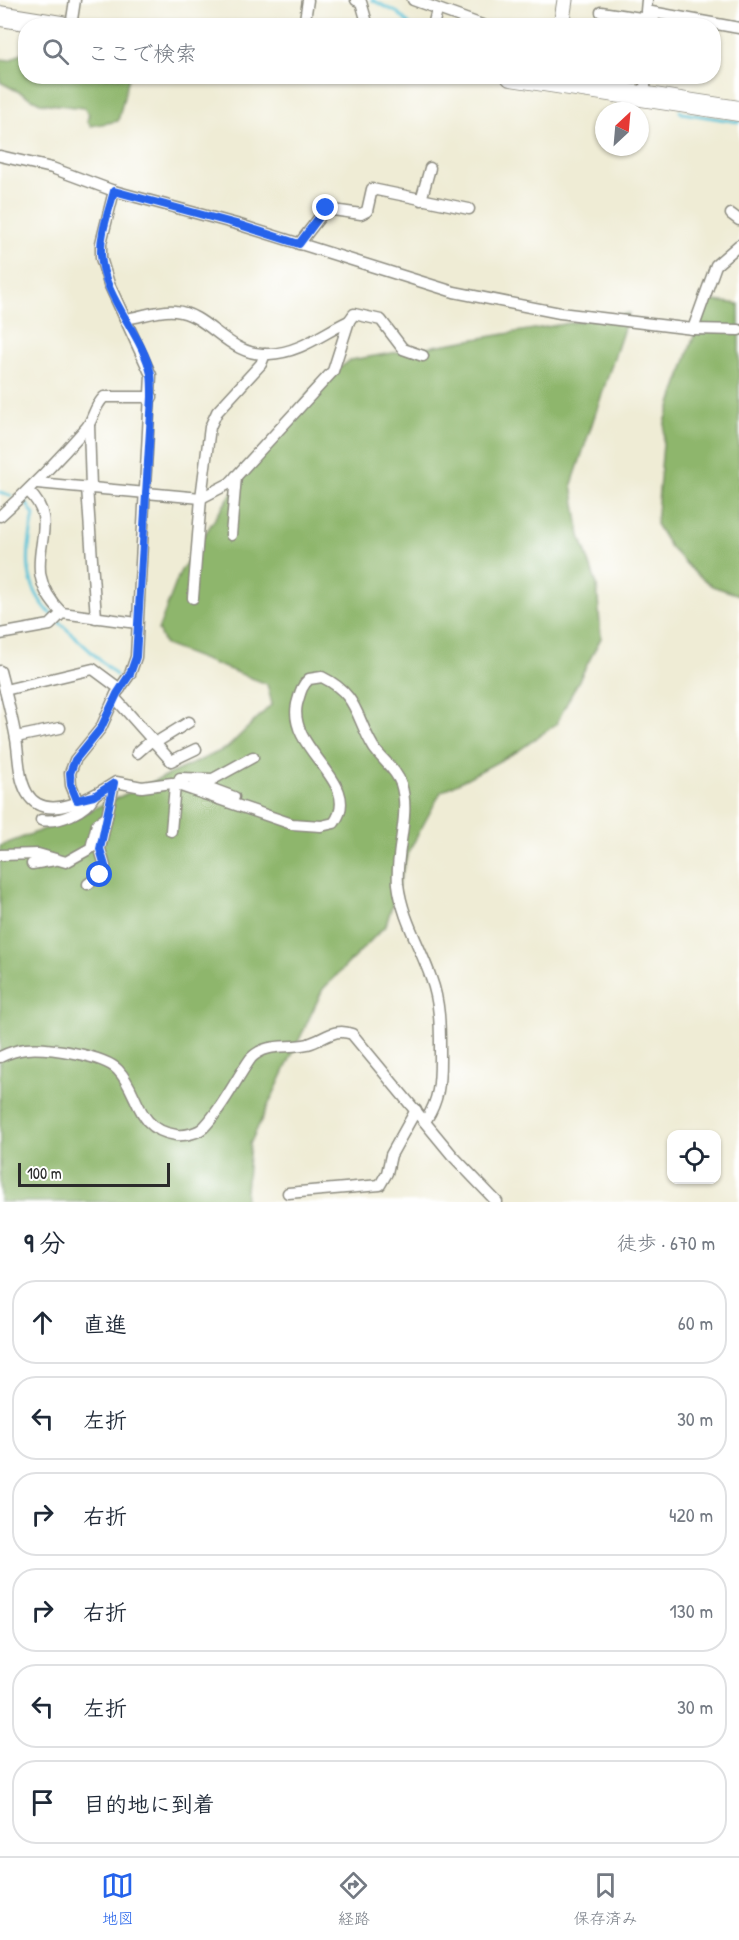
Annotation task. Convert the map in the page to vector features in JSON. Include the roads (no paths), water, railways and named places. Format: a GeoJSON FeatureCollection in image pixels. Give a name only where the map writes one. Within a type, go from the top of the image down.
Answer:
{"type":"FeatureCollection","features":[{"type":"Feature","properties":{"kind":"highway"},"geometry":{"type":"LineString","coordinates":[[0,15],[18,18]]}},
{"type":"Feature","properties":{"kind":"highway"},"geometry":{"type":"LineString","coordinates":[[577,84],[644,98],[739,111]]}},
{"type":"Feature","properties":{"kind":"street"},"geometry":{"type":"LineString","coordinates":[[72,18],[75,0]]}},
{"type":"Feature","properties":{"kind":"street"},"geometry":{"type":"LineString","coordinates":[[305,18],[308,0]]}},
{"type":"Feature","properties":{"kind":"street"},"geometry":{"type":"LineString","coordinates":[[356,0],[361,2],[366,18]]}},
{"type":"Feature","properties":{"kind":"street"},"geometry":{"type":"LineString","coordinates":[[412,0],[462,18]]}},
{"type":"Feature","properties":{"kind":"street"},"geometry":{"type":"LineString","coordinates":[[562,18],[565,0]]}},
{"type":"Feature","properties":{"kind":"street"},"geometry":{"type":"LineString","coordinates":[[647,0],[646,11],[653,18]]}},
{"type":"Feature","properties":{"kind":"street"},"geometry":{"type":"LineString","coordinates":[[436,18],[438,10]]}},
{"type":"Feature","properties":{"kind":"street"},"geometry":{"type":"LineString","coordinates":[[601,12],[646,18]]}},
{"type":"Feature","properties":{"kind":"street"},"geometry":{"type":"LineString","coordinates":[[721,26],[739,28]]}},
{"type":"Feature","properties":{"kind":"street"},"geometry":{"type":"LineString","coordinates":[[644,98],[645,84]]}},
{"type":"Feature","properties":{"kind":"street"},"geometry":{"type":"LineString","coordinates":[[0,156],[52,168],[114,191],[240,225],[469,296],[560,313],[720,331],[739,330]]}},
{"type":"Feature","properties":{"kind":"street"},"geometry":{"type":"LineString","coordinates":[[421,200],[430,168]]}},
{"type":"Feature","properties":{"kind":"street"},"geometry":{"type":"LineString","coordinates":[[299,244],[326,208],[361,214],[366,211],[372,189],[469,209]]}},
{"type":"Feature","properties":{"kind":"street"},"geometry":{"type":"LineString","coordinates":[[77,800],[71,785],[70,773],[75,760],[101,728],[117,693],[130,674],[136,657],[152,397],[151,375],[147,361],[109,284],[101,258],[101,243],[114,191]]}},
{"type":"Feature","properties":{"kind":"street"},"geometry":{"type":"LineString","coordinates":[[693,328],[716,265],[739,245]]}},
{"type":"Feature","properties":{"kind":"street"},"geometry":{"type":"LineString","coordinates":[[125,319],[174,310],[184,313],[230,344],[248,352],[265,354],[294,349],[350,321]]}},
{"type":"Feature","properties":{"kind":"street"},"geometry":{"type":"LineString","coordinates":[[37,483],[201,498],[230,483],[333,371],[354,315],[381,320],[403,349],[423,356]]}},
{"type":"Feature","properties":{"kind":"street"},"geometry":{"type":"LineString","coordinates":[[720,331],[739,339]]}},
{"type":"Feature","properties":{"kind":"street"},"geometry":{"type":"LineString","coordinates":[[193,598],[201,498],[210,428],[217,412],[261,364],[265,354]]}},
{"type":"Feature","properties":{"kind":"street"},"geometry":{"type":"LineString","coordinates":[[0,516],[37,483],[88,425],[96,405],[104,397],[152,397]]}},
{"type":"Feature","properties":{"kind":"street"},"geometry":{"type":"LineString","coordinates":[[88,425],[96,618]]}},
{"type":"Feature","properties":{"kind":"street"},"geometry":{"type":"LineString","coordinates":[[231,535],[236,476]]}},
{"type":"Feature","properties":{"kind":"street"},"geometry":{"type":"LineString","coordinates":[[28,491],[40,503],[45,522],[38,562],[39,576],[47,597],[61,614],[137,623]]}},
{"type":"Feature","properties":{"kind":"street"},"geometry":{"type":"LineString","coordinates":[[0,634],[51,624],[61,614]]}},
{"type":"Feature","properties":{"kind":"street"},"geometry":{"type":"LineString","coordinates":[[5,690],[93,669],[117,693],[153,742],[171,761],[196,749]]}},
{"type":"Feature","properties":{"kind":"street"},"geometry":{"type":"LineString","coordinates":[[0,672],[16,737],[23,782],[35,802],[43,808],[53,809],[94,796],[114,783],[142,787],[213,779],[253,757]]}},
{"type":"Feature","properties":{"kind":"street"},"geometry":{"type":"LineString","coordinates":[[176,782],[292,824],[321,826],[334,823],[343,803],[339,791],[323,765],[305,745],[296,711],[300,691],[309,679],[322,677],[348,694],[373,747],[398,776],[402,786],[404,812],[398,882],[404,914],[432,979],[439,1007],[440,1090],[435,1106],[426,1120]]}},
{"type":"Feature","properties":{"kind":"street"},"geometry":{"type":"LineString","coordinates":[[137,753],[189,722]]}},
{"type":"Feature","properties":{"kind":"street"},"geometry":{"type":"LineString","coordinates":[[16,737],[60,729]]}},
{"type":"Feature","properties":{"kind":"street"},"geometry":{"type":"LineString","coordinates":[[176,782],[234,797]]}},
{"type":"Feature","properties":{"kind":"street"},"geometry":{"type":"LineString","coordinates":[[171,831],[176,782]]}},
{"type":"Feature","properties":{"kind":"street"},"geometry":{"type":"LineString","coordinates":[[88,884],[100,875],[105,866],[100,849],[114,783]]}},
{"type":"Feature","properties":{"kind":"street"},"geometry":{"type":"LineString","coordinates":[[41,820],[49,822],[74,813],[90,803],[94,796]]}},
{"type":"Feature","properties":{"kind":"street"},"geometry":{"type":"LineString","coordinates":[[0,855],[38,854],[66,862],[91,848],[97,824],[107,817]]}},
{"type":"Feature","properties":{"kind":"street"},"geometry":{"type":"LineString","coordinates":[[32,864],[56,860]]}},
{"type":"Feature","properties":{"kind":"street"},"geometry":{"type":"LineString","coordinates":[[0,1057],[27,1049],[56,1050],[109,1064],[118,1070],[142,1114],[154,1126],[165,1133],[182,1136],[204,1128],[251,1058],[260,1049],[309,1044],[339,1031],[345,1031],[352,1034],[426,1120],[452,1155],[497,1202]]}},
{"type":"Feature","properties":{"kind":"street"},"geometry":{"type":"LineString","coordinates":[[288,1192],[380,1185],[387,1173],[391,1155],[416,1110]]}},
{"type":"Feature","properties":{"kind":"waterway"},"geometry":{"type":"LineString","coordinates":[[372,0],[398,13],[403,18]]}},
{"type":"Feature","properties":{"kind":"waterway"},"geometry":{"type":"LineString","coordinates":[[623,84],[636,87]]}},
{"type":"Feature","properties":{"kind":"waterway"},"geometry":{"type":"LineString","coordinates":[[680,111],[739,122]]}},
{"type":"Feature","properties":{"kind":"waterway"},"geometry":{"type":"LineString","coordinates":[[0,492],[11,496]]}},
{"type":"Feature","properties":{"kind":"waterway"},"geometry":{"type":"LineString","coordinates":[[25,501],[34,515],[28,556],[31,581],[43,605],[53,616]]}},
{"type":"Feature","properties":{"kind":"waterway"},"geometry":{"type":"LineString","coordinates":[[58,621],[116,675]]}}]}
